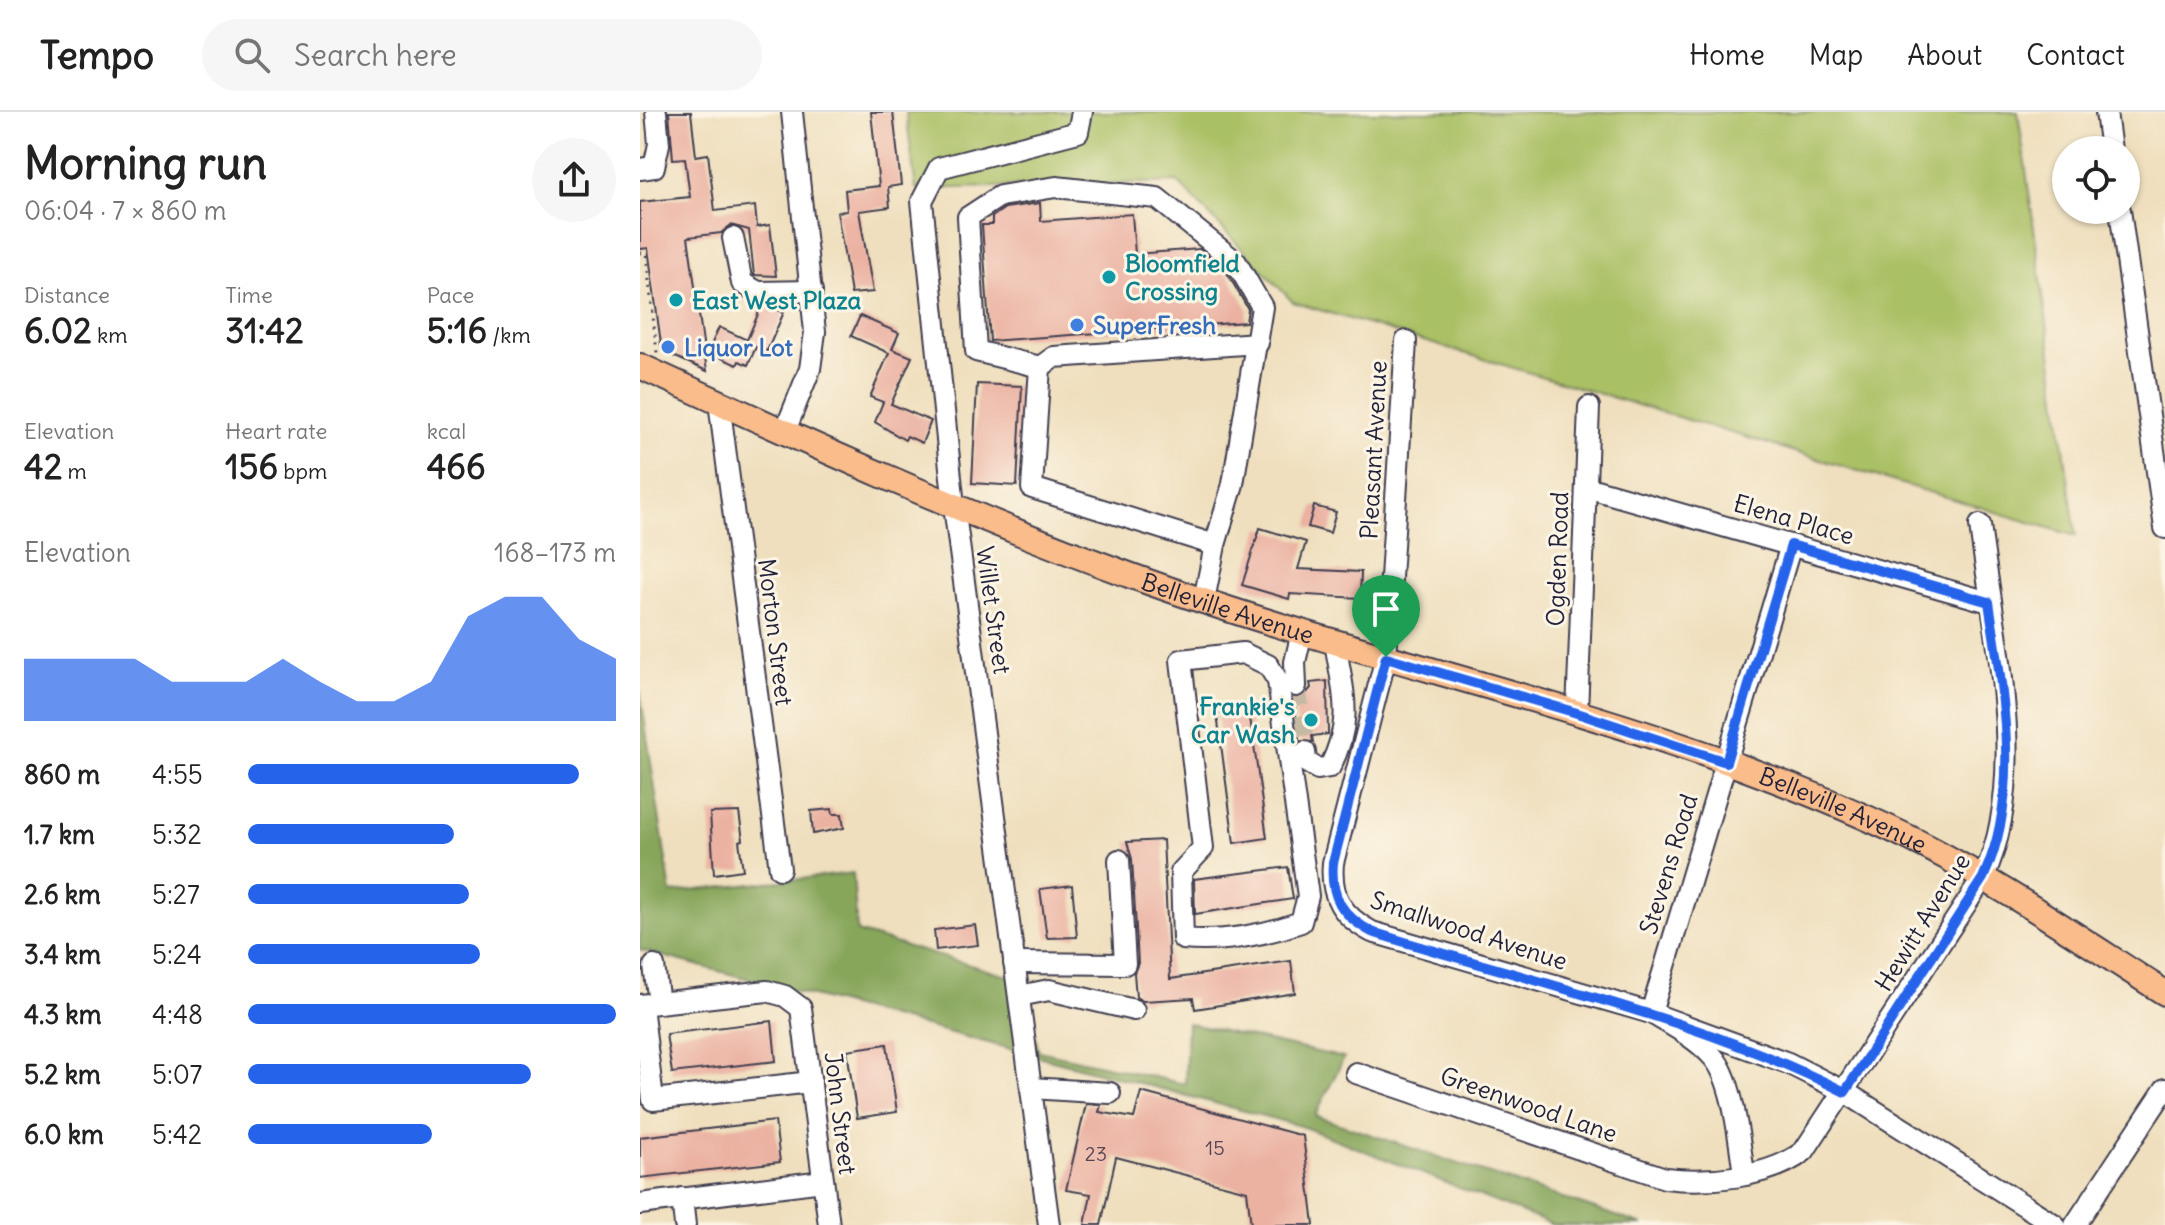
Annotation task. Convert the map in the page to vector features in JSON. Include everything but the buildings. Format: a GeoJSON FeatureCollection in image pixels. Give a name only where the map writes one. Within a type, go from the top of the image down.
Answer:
{"type":"FeatureCollection","features":[{"type":"Feature","properties":{"kind":"main road","name":"Belleville Avenue"},"geometry":{"type":"LineString","coordinates":[[648,360],[719,402],[954,506],[1131,576],[1249,616],[1577,713],[1726,762],[1875,824],[1983,878],[2165,993]]}},
{"type":"Feature","properties":{"kind":"street"},"geometry":{"type":"LineString","coordinates":[[640,169],[654,167],[659,144],[656,112]]}},
{"type":"Feature","properties":{"kind":"street"},"geometry":{"type":"LineString","coordinates":[[785,431],[813,358],[812,291],[792,112]]}},
{"type":"Feature","properties":{"kind":"street","name":"Willet Street"},"geometry":{"type":"LineString","coordinates":[[1049,1225],[954,506],[922,201],[939,168],[1078,132],[1082,112]]}},
{"type":"Feature","properties":{"kind":"street"},"geometry":{"type":"LineString","coordinates":[[2106,112],[2109,136]]}},
{"type":"Feature","properties":{"kind":"street"},"geometry":{"type":"LineString","coordinates":[[1204,600],[1215,545],[1233,484],[1258,343],[1262,307],[1236,262],[1157,198],[1056,187],[1000,196],[968,217],[976,351],[1040,367],[1054,357],[1258,343]]}},
{"type":"Feature","properties":{"kind":"street"},"geometry":{"type":"LineString","coordinates":[[2122,224],[2165,528]]}},
{"type":"Feature","properties":{"kind":"street"},"geometry":{"type":"LineString","coordinates":[[733,238],[742,283],[758,292],[812,291]]}},
{"type":"Feature","properties":{"kind":"street","name":"Pleasant Avenue"},"geometry":{"type":"LineString","coordinates":[[1386,657],[1406,341]]}},
{"type":"Feature","properties":{"kind":"street"},"geometry":{"type":"LineString","coordinates":[[1040,367],[1032,488],[1215,545]]}},
{"type":"Feature","properties":{"kind":"street","name":"Morton Street"},"geometry":{"type":"LineString","coordinates":[[719,402],[780,869]]}},
{"type":"Feature","properties":{"kind":"street","name":"Ogden Road"},"geometry":{"type":"LineString","coordinates":[[1577,713],[1589,407]]}},
{"type":"Feature","properties":{"kind":"street","name":"Elena Place"},"geometry":{"type":"LineString","coordinates":[[1586,487],[1989,602]]}},
{"type":"Feature","properties":{"kind":"street","name":"Hewitt Avenue"},"geometry":{"type":"LineString","coordinates":[[1687,1180],[1744,1173],[1782,1164],[1804,1151],[1983,878],[1999,831],[2006,741],[1980,525]]}},
{"type":"Feature","properties":{"kind":"street","name":"Stevens Road"},"geometry":{"type":"LineString","coordinates":[[1651,1013],[1791,545]]}},
{"type":"Feature","properties":{"kind":"street"},"geometry":{"type":"LineString","coordinates":[[1243,653],[1249,616]]}},
{"type":"Feature","properties":{"kind":"street"},"geometry":{"type":"LineString","coordinates":[[1296,686],[1295,662],[1302,632]]}},
{"type":"Feature","properties":{"kind":"street"},"geometry":{"type":"LineString","coordinates":[[1305,752],[1306,762],[1318,769],[1330,767],[1343,742],[1345,700],[1335,642]]}},
{"type":"Feature","properties":{"kind":"street"},"geometry":{"type":"LineString","coordinates":[[1243,653],[1268,665],[1278,681],[1308,896],[1301,922],[1275,931],[1183,939],[1181,872],[1203,848],[1181,660],[1243,653]]}},
{"type":"Feature","properties":{"kind":"street","name":"Smallwood Avenue"},"geometry":{"type":"LineString","coordinates":[[1386,657],[1333,863],[1334,896],[1354,923],[1372,932],[1651,1013],[1788,1063],[1845,1092],[2055,1225]]}},
{"type":"Feature","properties":{"kind":"street"},"geometry":{"type":"LineString","coordinates":[[1014,963],[1125,964],[1119,860]]}},
{"type":"Feature","properties":{"kind":"street"},"geometry":{"type":"LineString","coordinates":[[654,966],[647,1004],[647,1101],[811,1082]]}},
{"type":"Feature","properties":{"kind":"street"},"geometry":{"type":"LineString","coordinates":[[1019,996],[1049,990],[1134,1010]]}},
{"type":"Feature","properties":{"kind":"street","name":"John Street"},"geometry":{"type":"LineString","coordinates":[[647,1004],[767,991],[785,996],[801,1008],[829,1225]]}},
{"type":"Feature","properties":{"kind":"street","name":"Smallwood Avenue"},"geometry":{"type":"LineString","coordinates":[[1651,1013],[1687,1035],[1716,1059],[1730,1096],[1744,1173]]}},
{"type":"Feature","properties":{"kind":"street","name":"Greenwood Lane"},"geometry":{"type":"LineString","coordinates":[[1356,1073],[1665,1178],[1687,1180]]}},
{"type":"Feature","properties":{"kind":"street"},"geometry":{"type":"LineString","coordinates":[[1031,1088],[1110,1093]]}},
{"type":"Feature","properties":{"kind":"street"},"geometry":{"type":"LineString","coordinates":[[2075,1225],[2165,1089]]}},
{"type":"Feature","properties":{"kind":"street"},"geometry":{"type":"LineString","coordinates":[[640,1204],[823,1181]]}},
{"type":"Feature","properties":{"kind":"street"},"geometry":{"type":"LineString","coordinates":[[682,1198],[685,1225]]}},
{"type":"Feature","properties":{"kind":"path"},"geometry":{"type":"LineString","coordinates":[[640,253],[646,253],[648,360]]}},
{"type":"Feature","properties":{"kind":"green space"},"geometry":{"type":"Polygon","coordinates":[[[906,112],[2018,112],[2076,536],[1293,302],[1178,182],[916,189],[906,112]]]}},
{"type":"Feature","properties":{"kind":"green space"},"geometry":{"type":"Polygon","coordinates":[[[640,691],[671,893],[853,873],[857,932],[1018,979],[1039,1051],[1185,1084],[1187,1023],[1344,1058],[1315,1116],[1643,1225],[1553,1225],[1304,1127],[640,950],[640,691]]]}},
{"type":"Feature","properties":{"kind":"tunnel"},"geometry":{"type":"LineString","coordinates":[[1296,686],[1305,752]]}},
{"type":"Feature","properties":{"kind":"place","name":"Bloomfield Crossing"},"geometry":{"type":"Point","coordinates":[1109,277]}},
{"type":"Feature","properties":{"kind":"place","name":"East West Plaza"},"geometry":{"type":"Point","coordinates":[676,300]}},
{"type":"Feature","properties":{"kind":"place","name":"SuperFresh"},"geometry":{"type":"Point","coordinates":[1077,325]}},
{"type":"Feature","properties":{"kind":"place","name":"Liquor Lot"},"geometry":{"type":"Point","coordinates":[668,347]}},
{"type":"Feature","properties":{"kind":"place","name":"Frankie's Car Wash"},"geometry":{"type":"Point","coordinates":[1311,720]}},
{"type":"Feature","properties":{"kind":"route"},"geometry":{"type":"LineString","coordinates":[[1791,545],[1989,602],[2006,741],[2002,809],[1994,854],[1983,878],[1845,1092],[1788,1063],[1651,1013],[1372,932],[1354,923],[1334,896],[1331,880],[1333,863],[1386,657],[1577,713],[1726,762],[1791,545]]}}]}
